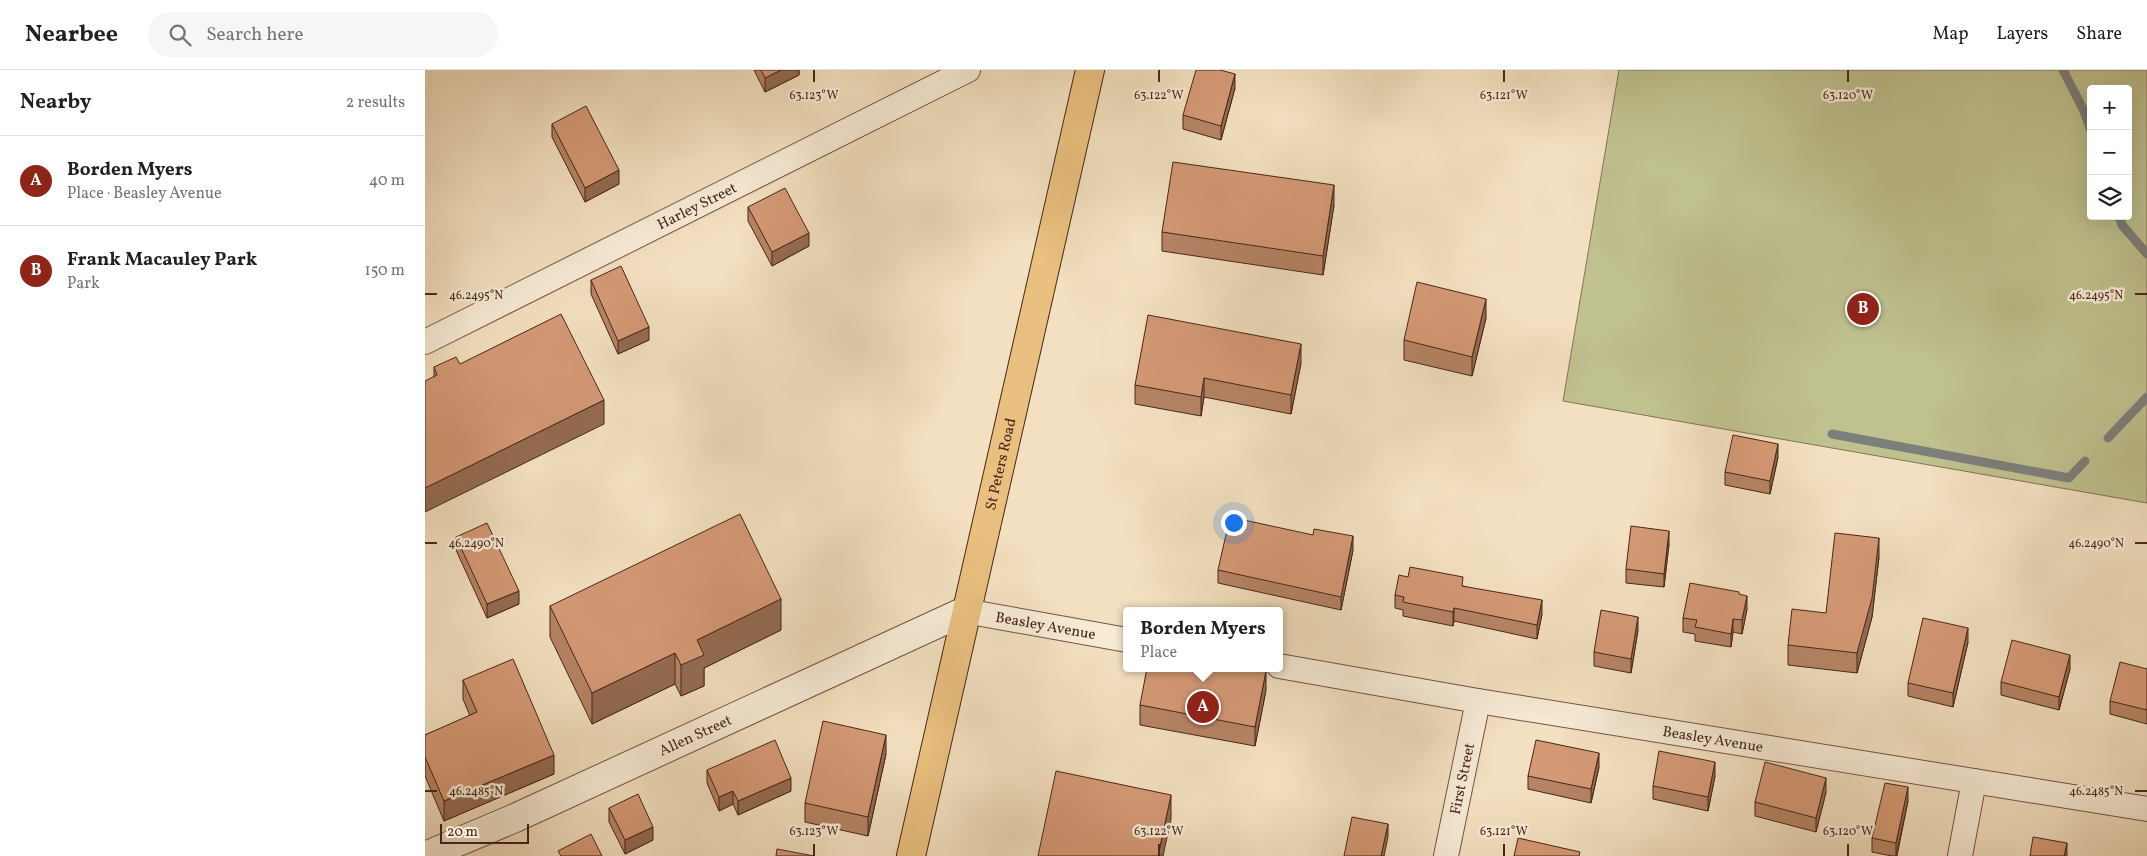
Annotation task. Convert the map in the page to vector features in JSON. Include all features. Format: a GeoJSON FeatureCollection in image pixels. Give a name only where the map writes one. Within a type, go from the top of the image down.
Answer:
{"type":"FeatureCollection","features":[{"type":"Feature","properties":{"kind":"main road","name":"St Peters Road"},"geometry":{"type":"LineString","coordinates":[[911,856],[965,611],[1090,70]]}},
{"type":"Feature","properties":{"kind":"street","name":"Harley Street"},"geometry":{"type":"LineString","coordinates":[[425,342],[969,70]]}},
{"type":"Feature","properties":{"kind":"street","name":"Beasley Avenue"},"geometry":{"type":"LineString","coordinates":[[965,611],[1123,639]]}},
{"type":"Feature","properties":{"kind":"street","name":"Allen Street"},"geometry":{"type":"LineString","coordinates":[[425,856],[524,814],[965,611]]}},
{"type":"Feature","properties":{"kind":"street","name":"Beasley Avenue"},"geometry":{"type":"LineString","coordinates":[[1283,667],[1478,701],[2147,810]]}},
{"type":"Feature","properties":{"kind":"street","name":"First Street"},"geometry":{"type":"LineString","coordinates":[[1446,856],[1478,701]]}},
{"type":"Feature","properties":{"kind":"street"},"geometry":{"type":"LineString","coordinates":[[1960,856],[1974,781]]}},
{"type":"Feature","properties":{"kind":"green space"},"geometry":{"type":"Polygon","coordinates":[[[1619,70],[2147,70],[2147,503],[1563,401],[1619,70]]]}},
{"type":"Feature","properties":{"kind":"building"},"geometry":{"type":"Polygon","coordinates":[[[761,70],[781,70],[765,78],[761,70]]]}},
{"type":"Feature","properties":{"kind":"building"},"geometry":{"type":"Polygon","coordinates":[[[1196,70],[1220,70],[1235,74],[1221,126],[1183,115],[1196,70]]]}},
{"type":"Feature","properties":{"kind":"building"},"geometry":{"type":"Polygon","coordinates":[[[586,106],[619,170],[585,188],[552,124],[586,106]]]}},
{"type":"Feature","properties":{"kind":"building"},"geometry":{"type":"Polygon","coordinates":[[[1173,162],[1334,185],[1323,256],[1162,232],[1173,162]]]}},
{"type":"Feature","properties":{"kind":"building"},"geometry":{"type":"Polygon","coordinates":[[[785,188],[809,233],[772,252],[748,207],[785,188]]]}},
{"type":"Feature","properties":{"kind":"building"},"geometry":{"type":"Polygon","coordinates":[[[621,266],[649,327],[618,341],[591,280],[621,266]]]}},
{"type":"Feature","properties":{"kind":"building"},"geometry":{"type":"Polygon","coordinates":[[[1417,282],[1486,299],[1472,357],[1404,340],[1417,282]]]}},
{"type":"Feature","properties":{"kind":"building"},"geometry":{"type":"Polygon","coordinates":[[[561,314],[604,400],[425,488],[425,381],[437,375],[434,367],[456,357],[460,364],[561,314]]]}},
{"type":"Feature","properties":{"kind":"building"},"geometry":{"type":"Polygon","coordinates":[[[1148,315],[1301,344],[1291,395],[1204,378],[1201,397],[1135,385],[1148,315]]]}},
{"type":"Feature","properties":{"kind":"building"},"geometry":{"type":"Polygon","coordinates":[[[1733,435],[1778,444],[1770,481],[1725,472],[1733,435]]]}},
{"type":"Feature","properties":{"kind":"building"},"geometry":{"type":"Polygon","coordinates":[[[740,514],[781,599],[697,640],[704,655],[681,665],[675,653],[592,693],[550,606],[740,514]]]}},
{"type":"Feature","properties":{"kind":"building"},"geometry":{"type":"Polygon","coordinates":[[[1230,517],[1313,535],[1314,529],[1353,536],[1341,597],[1218,570],[1230,517]]]}},
{"type":"Feature","properties":{"kind":"building"},"geometry":{"type":"Polygon","coordinates":[[[487,523],[519,591],[487,604],[456,537],[487,523]]]}},
{"type":"Feature","properties":{"kind":"building"},"geometry":{"type":"Polygon","coordinates":[[[1631,526],[1669,531],[1664,574],[1626,569],[1631,526]]]}},
{"type":"Feature","properties":{"kind":"building"},"geometry":{"type":"Polygon","coordinates":[[[1835,533],[1879,538],[1872,598],[1857,653],[1788,645],[1792,609],[1826,613],[1835,533]]]}},
{"type":"Feature","properties":{"kind":"building"},"geometry":{"type":"Polygon","coordinates":[[[1410,567],[1463,577],[1462,586],[1542,600],[1537,625],[1454,608],[1453,612],[1403,602],[1404,597],[1395,595],[1399,575],[1408,577],[1410,567]]]}},
{"type":"Feature","properties":{"kind":"building"},"geometry":{"type":"Polygon","coordinates":[[[1690,583],[1739,592],[1739,594],[1747,596],[1742,620],[1733,619],[1731,634],[1695,627],[1697,620],[1683,618],[1690,583]]]}},
{"type":"Feature","properties":{"kind":"building"},"geometry":{"type":"Polygon","coordinates":[[[1601,610],[1638,617],[1631,659],[1594,652],[1601,610]]]}},
{"type":"Feature","properties":{"kind":"building"},"geometry":{"type":"Polygon","coordinates":[[[1923,618],[1968,628],[1953,693],[1908,683],[1923,618]]]}},
{"type":"Feature","properties":{"kind":"building"},"geometry":{"type":"Polygon","coordinates":[[[2012,640],[2070,655],[2059,697],[2001,682],[2012,640]]]}},
{"type":"Feature","properties":{"kind":"building"},"geometry":{"type":"Polygon","coordinates":[[[513,659],[554,755],[444,801],[425,757],[425,735],[477,712],[463,680],[513,659]]]}},
{"type":"Feature","properties":{"kind":"building"},"geometry":{"type":"Polygon","coordinates":[[[2120,662],[2147,669],[2147,710],[2110,701],[2120,662]]]}},
{"type":"Feature","properties":{"kind":"building"},"geometry":{"type":"Polygon","coordinates":[[[1146,672],[1266,672],[1255,727],[1140,705],[1146,672]]]}},
{"type":"Feature","properties":{"kind":"building"},"geometry":{"type":"Polygon","coordinates":[[[823,721],[886,735],[868,817],[805,803],[823,721]]]}},
{"type":"Feature","properties":{"kind":"building"},"geometry":{"type":"Polygon","coordinates":[[[775,740],[791,778],[738,801],[733,791],[719,797],[707,770],[775,740]]]}},
{"type":"Feature","properties":{"kind":"building"},"geometry":{"type":"Polygon","coordinates":[[[1536,740],[1599,753],[1591,789],[1528,776],[1536,740]]]}},
{"type":"Feature","properties":{"kind":"building"},"geometry":{"type":"Polygon","coordinates":[[[1659,751],[1715,762],[1708,797],[1653,786],[1659,751]]]}},
{"type":"Feature","properties":{"kind":"building"},"geometry":{"type":"Polygon","coordinates":[[[1765,762],[1826,778],[1816,818],[1755,802],[1765,762]]]}},
{"type":"Feature","properties":{"kind":"building"},"geometry":{"type":"Polygon","coordinates":[[[1056,771],[1171,795],[1158,856],[1038,856],[1056,771]]]}},
{"type":"Feature","properties":{"kind":"building"},"geometry":{"type":"Polygon","coordinates":[[[1885,783],[1908,787],[1896,843],[1872,838],[1885,783]]]}},
{"type":"Feature","properties":{"kind":"building"},"geometry":{"type":"Polygon","coordinates":[[[638,794],[653,827],[625,840],[609,808],[638,794]]]}},
{"type":"Feature","properties":{"kind":"building"},"geometry":{"type":"Polygon","coordinates":[[[1352,817],[1388,824],[1381,856],[1344,856],[1352,817]]]}},
{"type":"Feature","properties":{"kind":"building"},"geometry":{"type":"Polygon","coordinates":[[[591,834],[602,856],[561,856],[558,851],[591,834]]]}},
{"type":"Feature","properties":{"kind":"building"},"geometry":{"type":"Polygon","coordinates":[[[2033,837],[2067,843],[2064,856],[2030,856],[2033,837]]]}},
{"type":"Feature","properties":{"kind":"building"},"geometry":{"type":"Polygon","coordinates":[[[1518,838],[1580,852],[1579,856],[1514,856],[1518,838]]]}},
{"type":"Feature","properties":{"kind":"building"},"geometry":{"type":"Polygon","coordinates":[[[777,849],[814,856],[776,856],[777,849]]]}},
{"type":"Feature","properties":{"kind":"waterway"},"geometry":{"type":"LineString","coordinates":[[2063,70],[2084,111],[2091,130]]}},
{"type":"Feature","properties":{"kind":"waterway"},"geometry":{"type":"LineString","coordinates":[[2120,220],[2122,225],[2147,254]]}},
{"type":"Feature","properties":{"kind":"waterway"},"geometry":{"type":"LineString","coordinates":[[2108,438],[2147,397]]}},
{"type":"Feature","properties":{"kind":"waterway"},"geometry":{"type":"LineString","coordinates":[[1832,434],[2069,478],[2085,461]]}},
{"type":"Feature","properties":{"kind":"place","name":"Frank Macauley Park"},"geometry":{"type":"Point","coordinates":[1863,309]}},
{"type":"Feature","properties":{"kind":"place","name":"Borden Myers"},"geometry":{"type":"Point","coordinates":[1203,707]}}]}
